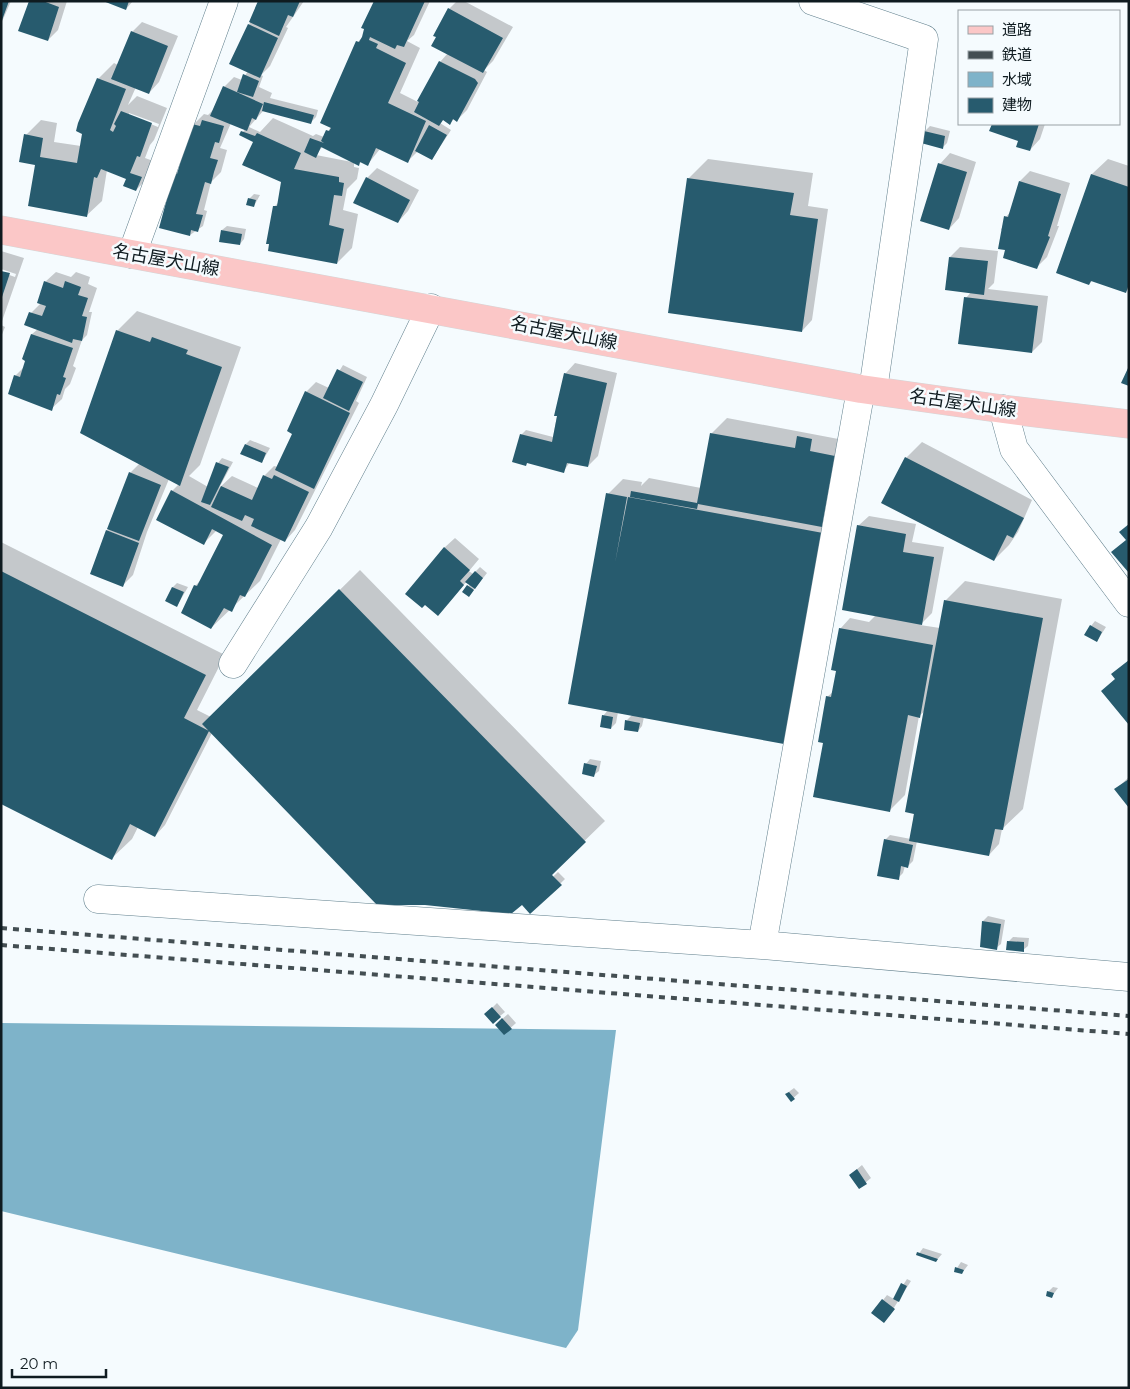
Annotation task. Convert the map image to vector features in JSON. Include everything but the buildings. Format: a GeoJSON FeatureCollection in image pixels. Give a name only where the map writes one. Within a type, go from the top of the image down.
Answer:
{"type":"FeatureCollection","features":[{"type":"Feature","properties":{"kind":"main road","name":"名古屋犬山線"},"geometry":{"type":"LineString","coordinates":[[1,230],[867,390],[1129,424]]}},
{"type":"Feature","properties":{"kind":"street"},"geometry":{"type":"LineString","coordinates":[[132,254],[224,1]]}},
{"type":"Feature","properties":{"kind":"street"},"geometry":{"type":"LineString","coordinates":[[762,945],[867,390],[924,39],[813,1]]}},
{"type":"Feature","properties":{"kind":"street"},"geometry":{"type":"LineString","coordinates":[[233,664],[319,527],[384,405],[431,308]]}},
{"type":"Feature","properties":{"kind":"street"},"geometry":{"type":"LineString","coordinates":[[1003,409],[1014,449],[1129,603]]}},
{"type":"Feature","properties":{"kind":"street"},"geometry":{"type":"LineString","coordinates":[[98,899],[762,945],[1129,977]]}},
{"type":"Feature","properties":{"kind":"water"},"geometry":{"type":"Polygon","coordinates":[[[1,1023],[616,1030],[578,1330],[566,1348],[1,1211],[1,1023]]]}},
{"type":"Feature","properties":{"kind":"railway"},"geometry":{"type":"LineString","coordinates":[[1,928],[1129,1016]]}},
{"type":"Feature","properties":{"kind":"railway"},"geometry":{"type":"LineString","coordinates":[[1,945],[1129,1034]]}}]}
